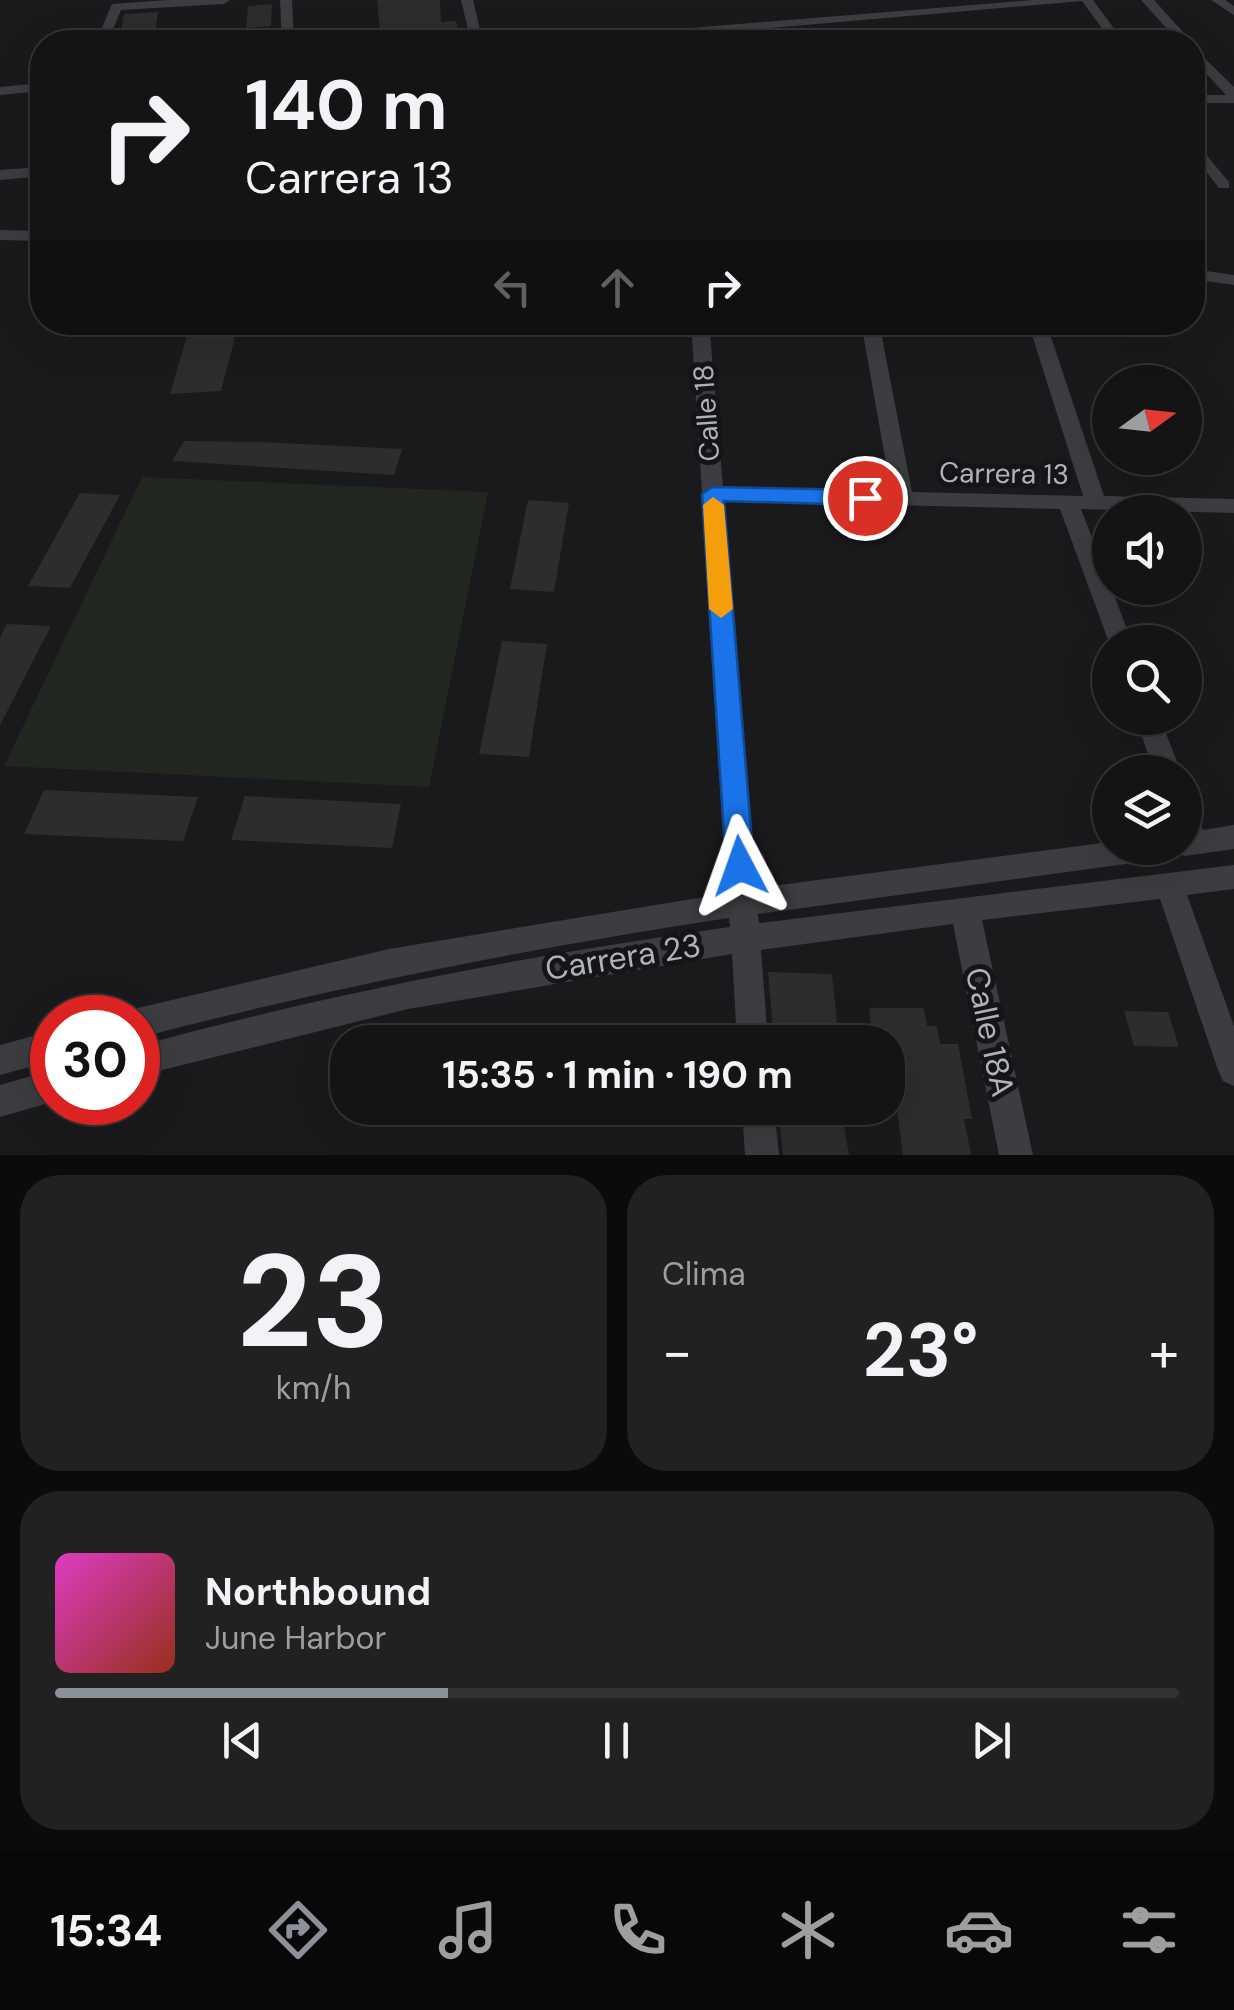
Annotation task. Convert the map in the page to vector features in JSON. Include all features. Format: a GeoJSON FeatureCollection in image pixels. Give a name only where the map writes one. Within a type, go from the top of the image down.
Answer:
{"type":"FeatureCollection","features":[{"type":"Feature","properties":{"kind":"street"},"geometry":{"type":"LineString","coordinates":[[106,30],[114,3],[224,0]]}},
{"type":"Feature","properties":{"kind":"street"},"geometry":{"type":"LineString","coordinates":[[286,0],[287,30]]}},
{"type":"Feature","properties":{"kind":"street"},"geometry":{"type":"LineString","coordinates":[[467,0],[473,30]]}},
{"type":"Feature","properties":{"kind":"street"},"geometry":{"type":"LineString","coordinates":[[841,0],[857,18]]}},
{"type":"Feature","properties":{"kind":"street"},"geometry":{"type":"LineString","coordinates":[[915,0],[928,12]]}},
{"type":"Feature","properties":{"kind":"street"},"geometry":{"type":"LineString","coordinates":[[760,30],[992,3],[1077,0]]}},
{"type":"Feature","properties":{"kind":"street"},"geometry":{"type":"LineString","coordinates":[[1087,0],[1109,30]]}},
{"type":"Feature","properties":{"kind":"street"},"geometry":{"type":"LineString","coordinates":[[1147,0],[1175,30]]}},
{"type":"Feature","properties":{"kind":"street"},"geometry":{"type":"LineString","coordinates":[[1217,0],[1234,11]]}},
{"type":"Feature","properties":{"kind":"street"},"geometry":{"type":"LineString","coordinates":[[1205,65],[1234,97]]}},
{"type":"Feature","properties":{"kind":"street"},"geometry":{"type":"LineString","coordinates":[[0,90],[30,88]]}},
{"type":"Feature","properties":{"kind":"street"},"geometry":{"type":"LineString","coordinates":[[1205,98],[1234,97]]}},
{"type":"Feature","properties":{"kind":"street"},"geometry":{"type":"LineString","coordinates":[[1205,159],[1224,185]]}},
{"type":"Feature","properties":{"kind":"street"},"geometry":{"type":"LineString","coordinates":[[0,175],[30,173]]}},
{"type":"Feature","properties":{"kind":"street"},"geometry":{"type":"LineString","coordinates":[[0,235],[30,236]]}},
{"type":"Feature","properties":{"kind":"street"},"geometry":{"type":"LineString","coordinates":[[1205,278],[1234,280]]}},
{"type":"Feature","properties":{"kind":"street","name":"Calle 18"},"geometry":{"type":"LineString","coordinates":[[701,335],[752,1025]]}},
{"type":"Feature","properties":{"kind":"street"},"geometry":{"type":"LineString","coordinates":[[872,335],[903,498]]}},
{"type":"Feature","properties":{"kind":"street"},"geometry":{"type":"LineString","coordinates":[[1041,335],[1093,495]]}},
{"type":"Feature","properties":{"kind":"street","name":"Carrera 13"},"geometry":{"type":"LineString","coordinates":[[712,494],[1092,503]]}},
{"type":"Feature","properties":{"kind":"street"},"geometry":{"type":"LineString","coordinates":[[1068,502],[1114,625]]}},
{"type":"Feature","properties":{"kind":"street","name":"Carrera 13"},"geometry":{"type":"LineString","coordinates":[[1202,505],[1234,506]]}},
{"type":"Feature","properties":{"kind":"street"},"geometry":{"type":"LineString","coordinates":[[1202,835],[1234,837]]}},
{"type":"Feature","properties":{"kind":"street","name":"Carrera 23"},"geometry":{"type":"LineString","coordinates":[[160,1016],[219,1000],[489,944],[743,903],[1092,856]]}},
{"type":"Feature","properties":{"kind":"street","name":"Carrera 23"},"geometry":{"type":"LineString","coordinates":[[160,1054],[222,1036],[499,977],[746,938],[1234,876]]}},
{"type":"Feature","properties":{"kind":"street"},"geometry":{"type":"LineString","coordinates":[[1169,885],[1234,1070]]}},
{"type":"Feature","properties":{"kind":"street","name":"Calle 18A"},"geometry":{"type":"LineString","coordinates":[[965,910],[1016,1155]]}},
{"type":"Feature","properties":{"kind":"street"},"geometry":{"type":"LineString","coordinates":[[0,1060],[30,1052]]}},
{"type":"Feature","properties":{"kind":"street"},"geometry":{"type":"LineString","coordinates":[[0,1101],[30,1092]]}},
{"type":"Feature","properties":{"kind":"street"},"geometry":{"type":"LineString","coordinates":[[759,1125],[762,1155]]}},
{"type":"Feature","properties":{"kind":"shaded area"},"geometry":{"type":"Polygon","coordinates":[[[142,477],[488,492],[429,787],[4,766],[142,477]]]}},
{"type":"Feature","properties":{"kind":"building"},"geometry":{"type":"Polygon","coordinates":[[[377,0],[440,0],[441,22],[456,21],[459,30],[380,30],[377,0]]]}},
{"type":"Feature","properties":{"kind":"building"},"geometry":{"type":"Polygon","coordinates":[[[272,4],[271,26],[246,28],[248,6],[272,4]]]}},
{"type":"Feature","properties":{"kind":"building"},"geometry":{"type":"Polygon","coordinates":[[[158,12],[155,30],[121,30],[124,14],[158,12]]]}},
{"type":"Feature","properties":{"kind":"building"},"geometry":{"type":"Polygon","coordinates":[[[187,335],[236,335],[221,391],[170,394],[187,335]]]}},
{"type":"Feature","properties":{"kind":"building"},"geometry":{"type":"Polygon","coordinates":[[[184,441],[402,449],[394,475],[172,461],[184,441]]]}},
{"type":"Feature","properties":{"kind":"building"},"geometry":{"type":"Polygon","coordinates":[[[80,493],[120,495],[70,588],[28,586],[80,493]]]}},
{"type":"Feature","properties":{"kind":"building"},"geometry":{"type":"Polygon","coordinates":[[[528,500],[569,503],[554,592],[510,589],[528,500]]]}},
{"type":"Feature","properties":{"kind":"building"},"geometry":{"type":"Polygon","coordinates":[[[7,624],[51,626],[0,725],[0,637],[7,624]]]}},
{"type":"Feature","properties":{"kind":"building"},"geometry":{"type":"Polygon","coordinates":[[[502,641],[547,644],[529,757],[479,754],[502,641]]]}},
{"type":"Feature","properties":{"kind":"building"},"geometry":{"type":"Polygon","coordinates":[[[44,790],[198,797],[183,841],[24,834],[44,790]]]}},
{"type":"Feature","properties":{"kind":"building"},"geometry":{"type":"Polygon","coordinates":[[[245,796],[401,804],[392,848],[231,840],[245,796]]]}},
{"type":"Feature","properties":{"kind":"building"},"geometry":{"type":"Polygon","coordinates":[[[768,972],[832,974],[837,1025],[773,1025],[768,972]]]}},
{"type":"Feature","properties":{"kind":"building"},"geometry":{"type":"Polygon","coordinates":[[[869,1008],[924,1008],[927,1026],[937,1026],[940,1044],[958,1044],[972,1119],[964,1119],[971,1155],[903,1155],[899,1125],[905,1125],[905,1025],[871,1025],[869,1008]]]}},
{"type":"Feature","properties":{"kind":"building"},"geometry":{"type":"Polygon","coordinates":[[[1124,1011],[1168,1012],[1179,1047],[1134,1046],[1124,1011]]]}},
{"type":"Feature","properties":{"kind":"building"},"geometry":{"type":"Polygon","coordinates":[[[780,1125],[844,1125],[849,1155],[783,1155],[780,1125]]]}},
{"type":"Feature","properties":{"kind":"slow traffic"},"geometry":{"type":"LineString","coordinates":[[713,505],[721,609]]}},
{"type":"Feature","properties":{"kind":"route"},"geometry":{"type":"LineString","coordinates":[[740,866],[712,494],[865,498]]}}]}
